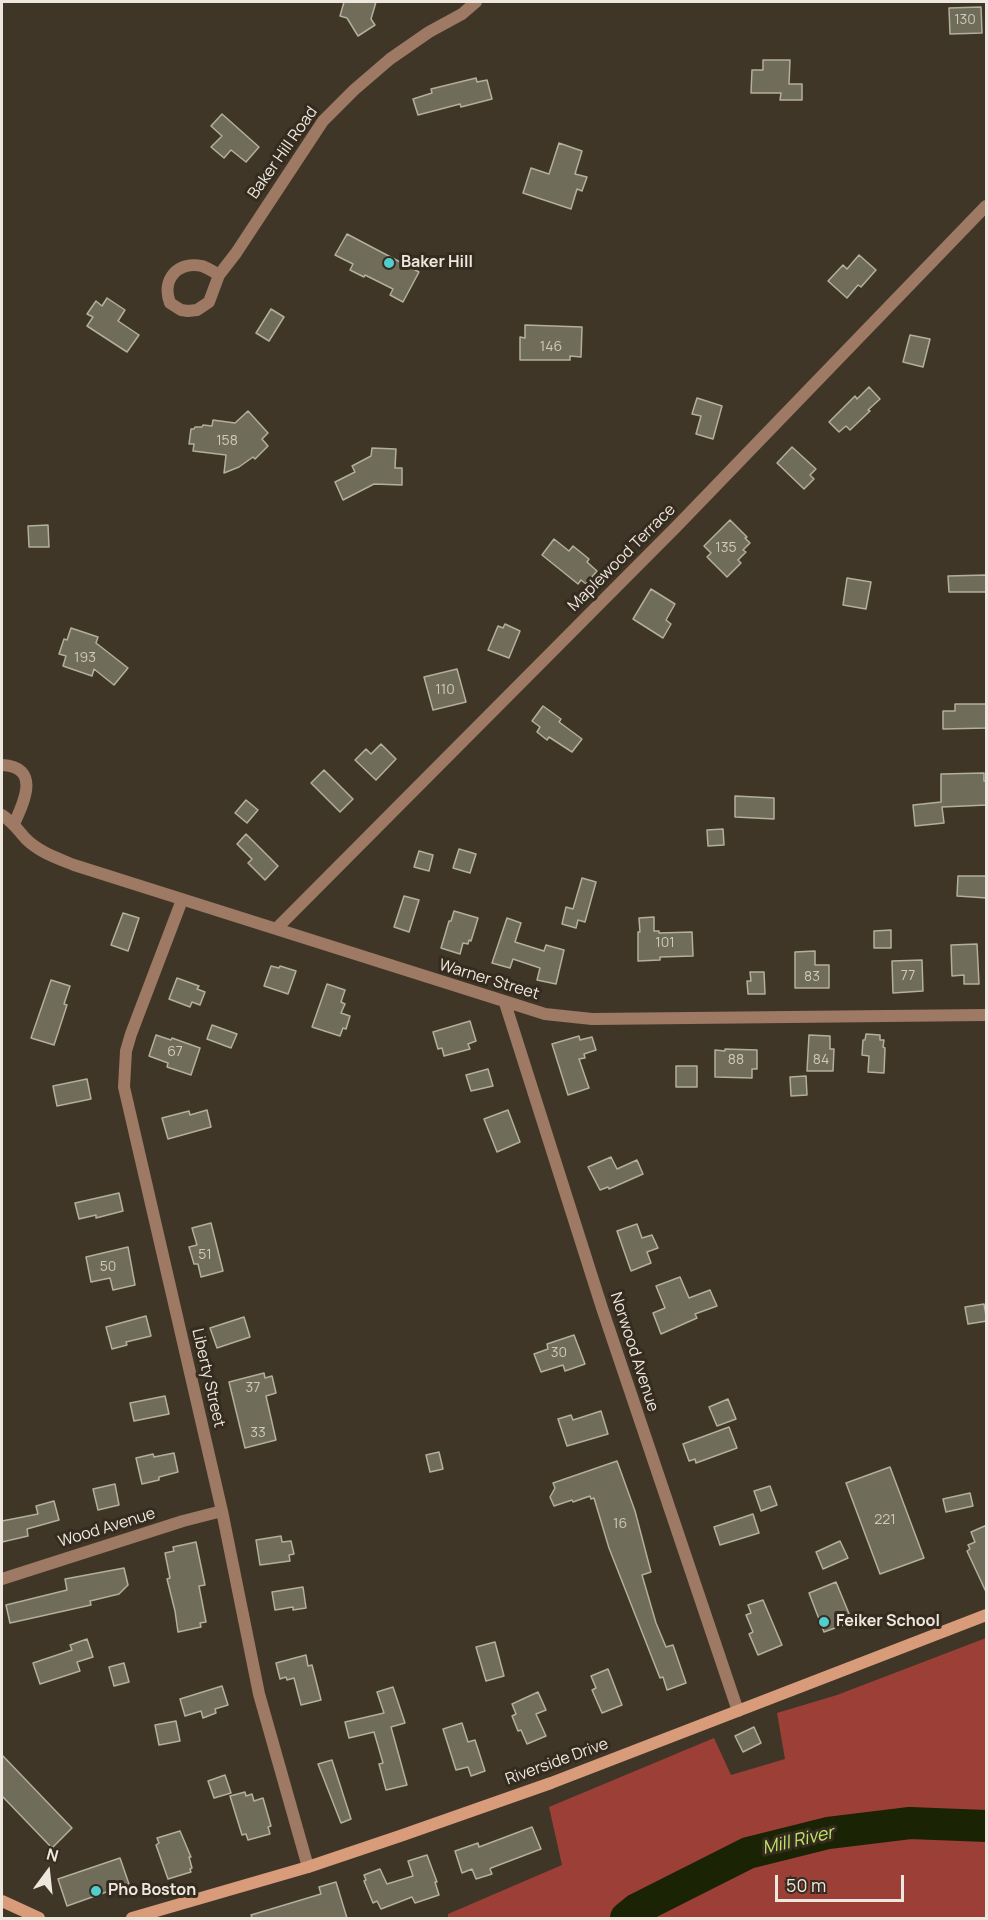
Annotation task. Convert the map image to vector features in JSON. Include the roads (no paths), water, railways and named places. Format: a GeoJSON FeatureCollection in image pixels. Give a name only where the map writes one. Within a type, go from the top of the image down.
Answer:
{"type":"FeatureCollection","features":[{"type":"Feature","properties":{"kind":"street","name":"Baker Hill Road"},"geometry":{"type":"LineString","coordinates":[[219,275],[202,266],[191,265],[180,268],[168,281],[170,303],[188,312],[203,307],[209,302],[219,275],[311,138],[338,105],[390,59],[429,32],[462,14],[476,2]]}},
{"type":"Feature","properties":{"kind":"street","name":"Maplewood Terrace"},"geometry":{"type":"LineString","coordinates":[[276,929],[676,527],[987,206]]}},
{"type":"Feature","properties":{"kind":"street"},"geometry":{"type":"LineString","coordinates":[[2,765],[10,765],[18,770],[25,778],[27,787],[25,799],[14,824]]}},
{"type":"Feature","properties":{"kind":"street","name":"Warner Street"},"geometry":{"type":"LineString","coordinates":[[2,815],[14,824],[27,840],[45,853],[74,865],[545,1014],[578,1019],[987,1015]]}},
{"type":"Feature","properties":{"kind":"street","name":"Liberty Street"},"geometry":{"type":"LineString","coordinates":[[182,900],[131,1034],[126,1051],[124,1087],[222,1511],[259,1694],[308,1867]]}},
{"type":"Feature","properties":{"kind":"street","name":"Norwood Avenue"},"geometry":{"type":"LineString","coordinates":[[505,1003],[602,1308],[738,1710]]}},
{"type":"Feature","properties":{"kind":"street","name":"Wood Avenue"},"geometry":{"type":"LineString","coordinates":[[2,1579],[183,1521],[222,1511]]}},
{"type":"Feature","properties":{"kind":"street","name":"Riverside Drive"},"geometry":{"type":"LineString","coordinates":[[132,1918],[308,1867],[551,1783],[987,1615]]}},
{"type":"Feature","properties":{"kind":"street"},"geometry":{"type":"LineString","coordinates":[[2,1901],[39,1918]]}},
{"type":"Feature","properties":{"kind":"waterway","name":"Mill River"},"geometry":{"type":"LineString","coordinates":[[626,1918],[637,1909],[748,1853],[828,1833],[910,1823],[986,1826]]}},
{"type":"Feature","properties":{"kind":"place","name":"Baker Hill"},"geometry":{"type":"Point","coordinates":[389,263]}},
{"type":"Feature","properties":{"kind":"place","name":"Feiker School"},"geometry":{"type":"Point","coordinates":[824,1622]}},
{"type":"Feature","properties":{"kind":"place","name":"Pho Boston"},"geometry":{"type":"Point","coordinates":[96,1891]}}]}
